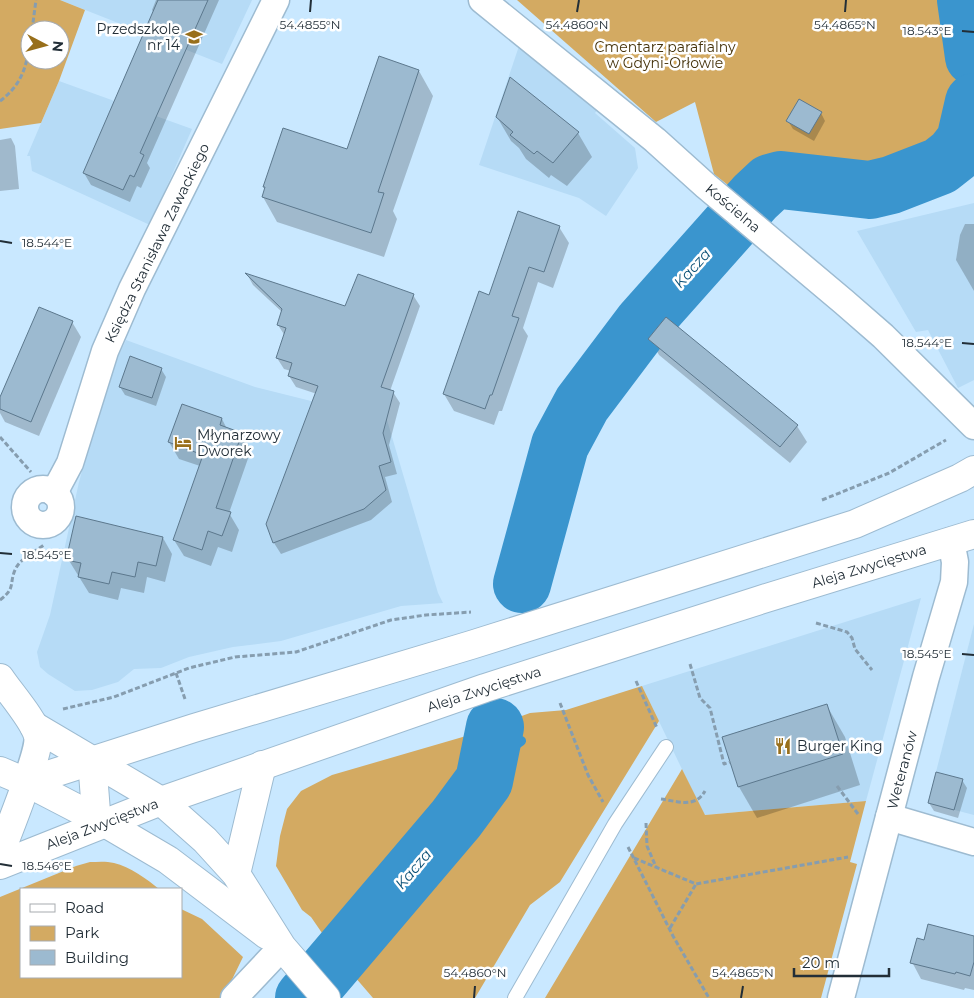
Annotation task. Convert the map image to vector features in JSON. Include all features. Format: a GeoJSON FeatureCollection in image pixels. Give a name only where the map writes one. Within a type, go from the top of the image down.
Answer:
{"type":"FeatureCollection","features":[{"type":"Feature","properties":{"kind":"main road"},"geometry":{"type":"LineString","coordinates":[[0,792],[92,760],[481,642],[855,524],[974,470]]}},
{"type":"Feature","properties":{"kind":"main road","name":"Aleja Zwycięstwa"},"geometry":{"type":"LineString","coordinates":[[0,865],[161,801],[485,688],[769,597],[963,538]]}},
{"type":"Feature","properties":{"kind":"main road"},"geometry":{"type":"LineString","coordinates":[[0,678],[34,726],[38,739],[26,782],[0,853]]}},
{"type":"Feature","properties":{"kind":"main road"},"geometry":{"type":"LineString","coordinates":[[34,726],[161,801],[205,840],[236,874],[285,951],[326,998]]}},
{"type":"Feature","properties":{"kind":"main road"},"geometry":{"type":"LineString","coordinates":[[92,760],[96,812],[105,823]]}},
{"type":"Feature","properties":{"kind":"main road"},"geometry":{"type":"LineString","coordinates":[[236,874],[262,765]]}},
{"type":"Feature","properties":{"kind":"main road"},"geometry":{"type":"LineString","coordinates":[[0,771],[26,782],[105,823],[168,860],[285,951]]}},
{"type":"Feature","properties":{"kind":"street","name":"Księdza Stanisława Zawackiego"},"geometry":{"type":"LineString","coordinates":[[48,491],[70,462],[105,351],[132,289],[276,0]]}},
{"type":"Feature","properties":{"kind":"street","name":"Kościelna"},"geometry":{"type":"LineString","coordinates":[[482,0],[672,154],[706,186],[883,336],[964,431]]}},
{"type":"Feature","properties":{"kind":"street","name":"Weteranów"},"geometry":{"type":"LineString","coordinates":[[841,998],[954,582],[955,562],[963,538]]}},
{"type":"Feature","properties":{"kind":"street"},"geometry":{"type":"LineString","coordinates":[[889,817],[974,842]]}},
{"type":"Feature","properties":{"kind":"street"},"geometry":{"type":"LineString","coordinates":[[234,998],[285,951]]}},
{"type":"Feature","properties":{"kind":"lane"},"geometry":{"type":"LineString","coordinates":[[515,998],[615,824],[666,747]]}},
{"type":"Feature","properties":{"kind":"path"},"geometry":{"type":"LineString","coordinates":[[33,20],[36,0]]}},
{"type":"Feature","properties":{"kind":"path"},"geometry":{"type":"LineString","coordinates":[[0,101],[12,92],[24,70]]}},
{"type":"Feature","properties":{"kind":"path"},"geometry":{"type":"LineString","coordinates":[[814,503],[888,473],[964,431]]}},
{"type":"Feature","properties":{"kind":"path"},"geometry":{"type":"LineString","coordinates":[[0,437],[48,491]]}},
{"type":"Feature","properties":{"kind":"path"},"geometry":{"type":"LineString","coordinates":[[0,600],[10,592],[16,569],[20,563],[44,545]]}},
{"type":"Feature","properties":{"kind":"path"},"geometry":{"type":"LineString","coordinates":[[73,706],[114,697],[189,668],[235,657],[296,652],[390,620],[477,611]]}},
{"type":"Feature","properties":{"kind":"path"},"geometry":{"type":"LineString","coordinates":[[816,622],[847,632],[852,638],[855,649],[872,670]]}},
{"type":"Feature","properties":{"kind":"path"},"geometry":{"type":"LineString","coordinates":[[690,664],[700,698],[710,708],[724,764],[730,762]]}},
{"type":"Feature","properties":{"kind":"path"},"geometry":{"type":"LineString","coordinates":[[636,680],[666,747]]}},
{"type":"Feature","properties":{"kind":"path"},"geometry":{"type":"LineString","coordinates":[[560,703],[588,775],[709,998]]}},
{"type":"Feature","properties":{"kind":"path"},"geometry":{"type":"LineString","coordinates":[[838,786],[859,815]]}},
{"type":"Feature","properties":{"kind":"path"},"geometry":{"type":"LineString","coordinates":[[655,798],[692,803],[701,798],[705,792]]}},
{"type":"Feature","properties":{"kind":"path"},"geometry":{"type":"LineString","coordinates":[[646,818],[647,846],[656,867]]}},
{"type":"Feature","properties":{"kind":"path"},"geometry":{"type":"LineString","coordinates":[[634,858],[696,884],[880,850]]}},
{"type":"Feature","properties":{"kind":"path"},"geometry":{"type":"LineString","coordinates":[[670,928],[696,884]]}},
{"type":"Feature","properties":{"kind":"shaded area","name":"Przedszkole nr 14"},"geometry":{"type":"Polygon","coordinates":[[[60,0],[252,0],[222,64],[60,0]]]}},
{"type":"Feature","properties":{"kind":"shaded area"},"geometry":{"type":"Polygon","coordinates":[[[519,46],[601,106],[595,113],[635,148],[638,168],[606,216],[579,198],[479,165],[519,46]]]}},
{"type":"Feature","properties":{"kind":"shaded area"},"geometry":{"type":"Polygon","coordinates":[[[59,81],[192,129],[150,225],[32,171],[30,156],[27,156],[59,81]]]}},
{"type":"Feature","properties":{"kind":"shaded area"},"geometry":{"type":"Polygon","coordinates":[[[974,203],[974,380],[958,388],[928,330],[916,332],[857,231],[974,203]]]}},
{"type":"Feature","properties":{"kind":"shaded area"},"geometry":{"type":"Polygon","coordinates":[[[126,340],[255,387],[387,420],[438,593],[443,603],[401,606],[281,641],[233,647],[189,657],[161,668],[134,669],[118,682],[92,690],[75,691],[48,674],[40,667],[37,652],[50,615],[79,482],[100,405],[126,340]]]}},
{"type":"Feature","properties":{"kind":"shaded area"},"geometry":{"type":"Polygon","coordinates":[[[921,598],[866,801],[704,815],[642,686],[921,598]]]}},
{"type":"Feature","properties":{"kind":"shaded area"},"geometry":{"type":"Polygon","coordinates":[[[974,624],[974,815],[928,803],[974,624]]]}},
{"type":"Feature","properties":{"kind":"green space"},"geometry":{"type":"Polygon","coordinates":[[[0,0],[60,0],[85,10],[70,51],[70,20],[20,20],[20,70],[63,70],[41,123],[0,129],[0,0]]]}},
{"type":"Feature","properties":{"kind":"green space","name":"Cmentarz parafialny w Gdyni-Orłowie"},"geometry":{"type":"Polygon","coordinates":[[[517,0],[956,0],[959,24],[958,51],[961,95],[957,119],[960,135],[949,148],[921,168],[868,184],[825,180],[787,169],[763,175],[743,197],[714,174],[695,102],[656,122],[517,0]]]}},
{"type":"Feature","properties":{"kind":"green space"},"geometry":{"type":"Polygon","coordinates":[[[642,686],[659,721],[560,882],[530,905],[475,998],[373,998],[342,962],[311,917],[302,910],[276,866],[280,836],[287,809],[301,791],[332,775],[473,734],[530,713],[566,710],[642,686]]]}},
{"type":"Feature","properties":{"kind":"green space"},"geometry":{"type":"Polygon","coordinates":[[[682,769],[705,815],[866,801],[850,862],[857,864],[821,998],[545,998],[682,769]]]}},
{"type":"Feature","properties":{"kind":"green space"},"geometry":{"type":"Polygon","coordinates":[[[90,862],[114,863],[126,867],[158,888],[22,888],[90,862]]]}},
{"type":"Feature","properties":{"kind":"green space"},"geometry":{"type":"Polygon","coordinates":[[[20,889],[20,978],[182,978],[182,909],[202,919],[243,957],[223,998],[0,998],[0,897],[20,889]]]}},
{"type":"Feature","properties":{"kind":"building"},"geometry":{"type":"Polygon","coordinates":[[[158,0],[208,0],[140,153],[144,155],[134,177],[130,175],[123,190],[83,173],[158,0]]]}},
{"type":"Feature","properties":{"kind":"building"},"geometry":{"type":"Polygon","coordinates":[[[379,56],[419,70],[378,192],[384,193],[371,233],[262,197],[265,187],[263,187],[283,128],[347,149],[379,56]]]}},
{"type":"Feature","properties":{"kind":"building"},"geometry":{"type":"Polygon","coordinates":[[[510,77],[579,132],[553,163],[537,151],[534,154],[510,135],[513,132],[496,117],[510,77]]]}},
{"type":"Feature","properties":{"kind":"building"},"geometry":{"type":"Polygon","coordinates":[[[799,99],[822,112],[809,134],[786,121],[799,99]]]}},
{"type":"Feature","properties":{"kind":"building"},"geometry":{"type":"Polygon","coordinates":[[[518,211],[560,226],[544,272],[529,267],[512,316],[519,318],[492,395],[490,395],[485,409],[443,394],[479,291],[489,295],[518,211]]]}},
{"type":"Feature","properties":{"kind":"building"},"geometry":{"type":"Polygon","coordinates":[[[245,273],[345,306],[358,274],[414,294],[381,387],[394,391],[383,433],[391,462],[379,466],[386,490],[364,509],[273,543],[266,524],[318,386],[288,376],[292,363],[276,358],[286,328],[277,325],[282,309],[245,273]]]}},
{"type":"Feature","properties":{"kind":"building"},"geometry":{"type":"Polygon","coordinates":[[[39,307],[73,321],[31,422],[0,409],[0,397],[39,307]]]}},
{"type":"Feature","properties":{"kind":"building"},"geometry":{"type":"Polygon","coordinates":[[[666,317],[798,425],[780,447],[648,339],[666,317]]]}},
{"type":"Feature","properties":{"kind":"building"},"geometry":{"type":"Polygon","coordinates":[[[130,356],[162,368],[152,398],[119,387],[130,356]]]}},
{"type":"Feature","properties":{"kind":"building"},"geometry":{"type":"Polygon","coordinates":[[[182,404],[222,418],[220,425],[242,433],[216,508],[231,512],[222,536],[208,531],[202,550],[173,540],[203,455],[168,442],[182,404]]]}},
{"type":"Feature","properties":{"kind":"building"},"geometry":{"type":"Polygon","coordinates":[[[76,516],[163,537],[156,566],[138,562],[135,577],[112,572],[109,584],[78,577],[81,563],[66,560],[76,516]]]}},
{"type":"Feature","properties":{"kind":"building","name":"Burger King"},"geometry":{"type":"Polygon","coordinates":[[[827,704],[843,754],[738,787],[722,737],[827,704]]]}},
{"type":"Feature","properties":{"kind":"building"},"geometry":{"type":"Polygon","coordinates":[[[936,772],[963,779],[954,810],[928,803],[936,772]]]}},
{"type":"Feature","properties":{"kind":"building"},"geometry":{"type":"Polygon","coordinates":[[[928,924],[974,936],[974,962],[970,976],[910,963],[917,938],[924,940],[928,924]]]}},
{"type":"Feature","properties":{"kind":"waterway","name":"Kacza"},"geometry":{"type":"LineString","coordinates":[[966,0],[974,57]]}},
{"type":"Feature","properties":{"kind":"waterway","name":"Kacza"},"geometry":{"type":"LineString","coordinates":[[522,584],[560,445],[582,404],[643,323],[755,197],[770,183],[781,180],[870,190],[891,185],[940,166],[954,155],[965,141],[974,102]]}},
{"type":"Feature","properties":{"kind":"waterway","name":"Kacza"},"geometry":{"type":"LineString","coordinates":[[304,998],[456,819],[484,781],[495,727]]}},
{"type":"Feature","properties":{"kind":"waterway"},"geometry":{"type":"LineString","coordinates":[[487,765],[521,741]]}},
{"type":"Feature","properties":{"kind":"place","name":"Przedszkole nr 14"},"geometry":{"type":"Point","coordinates":[194,37]}},
{"type":"Feature","properties":{"kind":"place","name":"Młynarzowy Dworek"},"geometry":{"type":"Point","coordinates":[183,443]}},
{"type":"Feature","properties":{"kind":"place","name":"Burger King"},"geometry":{"type":"Point","coordinates":[783,746]}}]}
